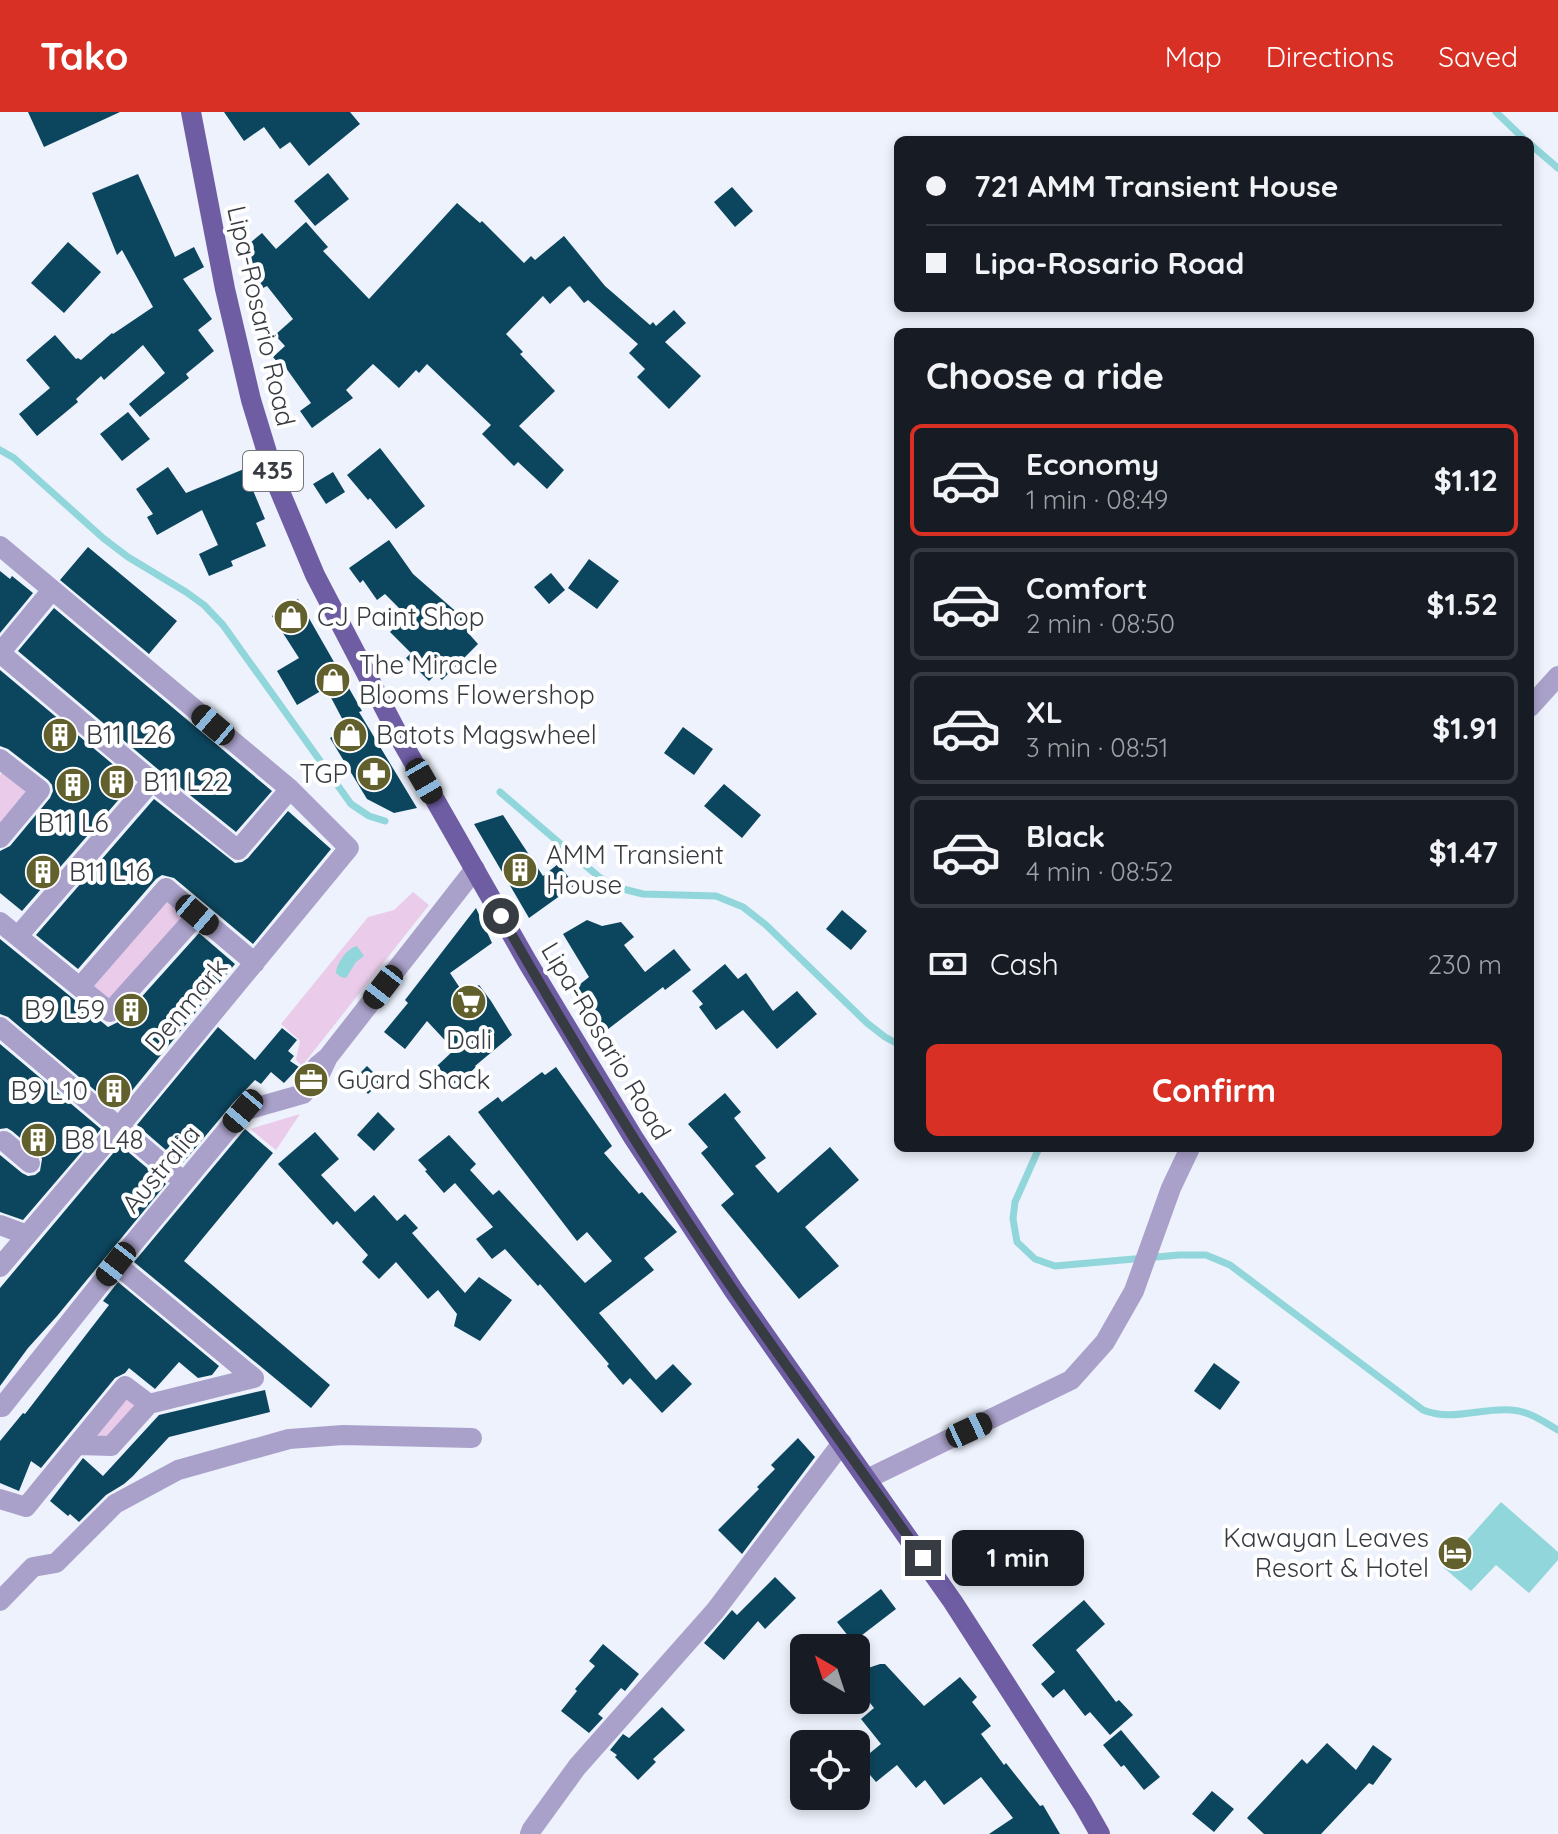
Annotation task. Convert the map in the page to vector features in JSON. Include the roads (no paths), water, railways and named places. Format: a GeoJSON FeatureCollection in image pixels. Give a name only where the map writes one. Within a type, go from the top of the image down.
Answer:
{"type":"FeatureCollection","features":[{"type":"Feature","properties":{"kind":"main road","name":"Lipa-Rosario Road"},"geometry":{"type":"LineString","coordinates":[[191,112],[225,289],[251,400],[276,482],[315,575],[402,742],[528,963],[633,1137],[734,1291],[953,1602],[1100,1834]]}},
{"type":"Feature","properties":{"kind":"street"},"geometry":{"type":"LineString","coordinates":[[0,546],[290,789],[238,850],[0,653],[52,590]]}},
{"type":"Feature","properties":{"kind":"street"},"geometry":{"type":"LineString","coordinates":[[1534,703],[1558,676]]}},
{"type":"Feature","properties":{"kind":"street"},"geometry":{"type":"LineString","coordinates":[[0,838],[40,790],[3,766]]}},
{"type":"Feature","properties":{"kind":"street"},"geometry":{"type":"LineString","coordinates":[[18,936],[152,781]]}},
{"type":"Feature","properties":{"kind":"street","name":"Denmark"},"geometry":{"type":"LineString","coordinates":[[0,1267],[349,848],[290,789]]}},
{"type":"Feature","properties":{"kind":"street","name":"Australia"},"geometry":{"type":"LineString","coordinates":[[0,1407],[243,1111],[288,1100],[303,1094],[311,1086],[328,1057],[475,869]]}},
{"type":"Feature","properties":{"kind":"street"},"geometry":{"type":"LineString","coordinates":[[80,987],[166,888],[255,963]]}},
{"type":"Feature","properties":{"kind":"street"},"geometry":{"type":"LineString","coordinates":[[0,922],[110,1012],[197,915]]}},
{"type":"Feature","properties":{"kind":"street"},"geometry":{"type":"LineString","coordinates":[[0,1027],[184,1182]]}},
{"type":"Feature","properties":{"kind":"street"},"geometry":{"type":"LineString","coordinates":[[1,1142],[30,1163]]}},
{"type":"Feature","properties":{"kind":"street"},"geometry":{"type":"LineString","coordinates":[[867,1479],[1071,1380],[1105,1342],[1134,1291],[1171,1188],[1188,1152]]}},
{"type":"Feature","properties":{"kind":"street"},"geometry":{"type":"LineString","coordinates":[[0,1225],[27,1235]]}},
{"type":"Feature","properties":{"kind":"street"},"geometry":{"type":"LineString","coordinates":[[79,1445],[111,1446],[149,1404],[254,1378],[116,1264]]}},
{"type":"Feature","properties":{"kind":"street"},"geometry":{"type":"LineString","coordinates":[[0,1499],[26,1507],[125,1386],[149,1404]]}},
{"type":"Feature","properties":{"kind":"street"},"geometry":{"type":"LineString","coordinates":[[0,1601],[33,1567],[56,1563],[115,1504],[178,1470],[289,1439],[343,1435],[472,1438]]}},
{"type":"Feature","properties":{"kind":"street"},"geometry":{"type":"LineString","coordinates":[[530,1834],[577,1767],[715,1611],[842,1443]]}},
{"type":"Feature","properties":{"kind":"water"},"geometry":{"type":"Polygon","coordinates":[[[357,946],[364,956],[346,978],[341,977],[336,973],[340,961],[357,946]]]}},
{"type":"Feature","properties":{"kind":"water"},"geometry":{"type":"Polygon","coordinates":[[[1501,1502],[1558,1552],[1558,1560],[1529,1593],[1496,1565],[1471,1591],[1443,1567],[1501,1502]]]}},
{"type":"Feature","properties":{"kind":"waterway"},"geometry":{"type":"LineString","coordinates":[[1496,112],[1521,136]]}},
{"type":"Feature","properties":{"kind":"waterway"},"geometry":{"type":"LineString","coordinates":[[1534,147],[1558,168]]}},
{"type":"Feature","properties":{"kind":"waterway"},"geometry":{"type":"LineString","coordinates":[[0,450],[14,458],[128,557],[204,605],[223,625],[351,804],[369,816],[385,821]]}},
{"type":"Feature","properties":{"kind":"waterway"},"geometry":{"type":"LineString","coordinates":[[500,792],[599,877],[619,888],[643,894],[716,896],[743,907],[766,925],[867,1023],[894,1042]]}},
{"type":"Feature","properties":{"kind":"waterway"},"geometry":{"type":"LineString","coordinates":[[1037,1152],[1015,1202],[1013,1219],[1017,1242],[1035,1259],[1055,1266],[1206,1255],[1230,1265],[1423,1410],[1445,1415],[1518,1411],[1558,1430]]}},
{"type":"Feature","properties":{"kind":"place","name":"CJ Paint Shop"},"geometry":{"type":"Point","coordinates":[291,617]}},
{"type":"Feature","properties":{"kind":"place","name":"The Miracle Blooms Flowershop"},"geometry":{"type":"Point","coordinates":[333,680]}},
{"type":"Feature","properties":{"kind":"place","name":"B11 L26"},"geometry":{"type":"Point","coordinates":[60,735]}},
{"type":"Feature","properties":{"kind":"place","name":"Batots Magswheel"},"geometry":{"type":"Point","coordinates":[350,735]}},
{"type":"Feature","properties":{"kind":"place","name":"TGP"},"geometry":{"type":"Point","coordinates":[374,774]}},
{"type":"Feature","properties":{"kind":"place","name":"B11 L22"},"geometry":{"type":"Point","coordinates":[117,782]}},
{"type":"Feature","properties":{"kind":"place","name":"B11 L6"},"geometry":{"type":"Point","coordinates":[73,785]}},
{"type":"Feature","properties":{"kind":"place","name":"AMM Transient House"},"geometry":{"type":"Point","coordinates":[520,870]}},
{"type":"Feature","properties":{"kind":"place","name":"B11 L16"},"geometry":{"type":"Point","coordinates":[43,872]}},
{"type":"Feature","properties":{"kind":"place","name":"Dali"},"geometry":{"type":"Point","coordinates":[469,1002]}},
{"type":"Feature","properties":{"kind":"place","name":"B9 L59"},"geometry":{"type":"Point","coordinates":[131,1010]}},
{"type":"Feature","properties":{"kind":"place","name":"Guard Shack"},"geometry":{"type":"Point","coordinates":[311,1080]}},
{"type":"Feature","properties":{"kind":"place","name":"B9 L10"},"geometry":{"type":"Point","coordinates":[114,1091]}},
{"type":"Feature","properties":{"kind":"place","name":"B8 L48"},"geometry":{"type":"Point","coordinates":[38,1140]}},
{"type":"Feature","properties":{"kind":"place","name":"Kawayan Leaves Resort & Hotel"},"geometry":{"type":"Point","coordinates":[1455,1553]}}]}
